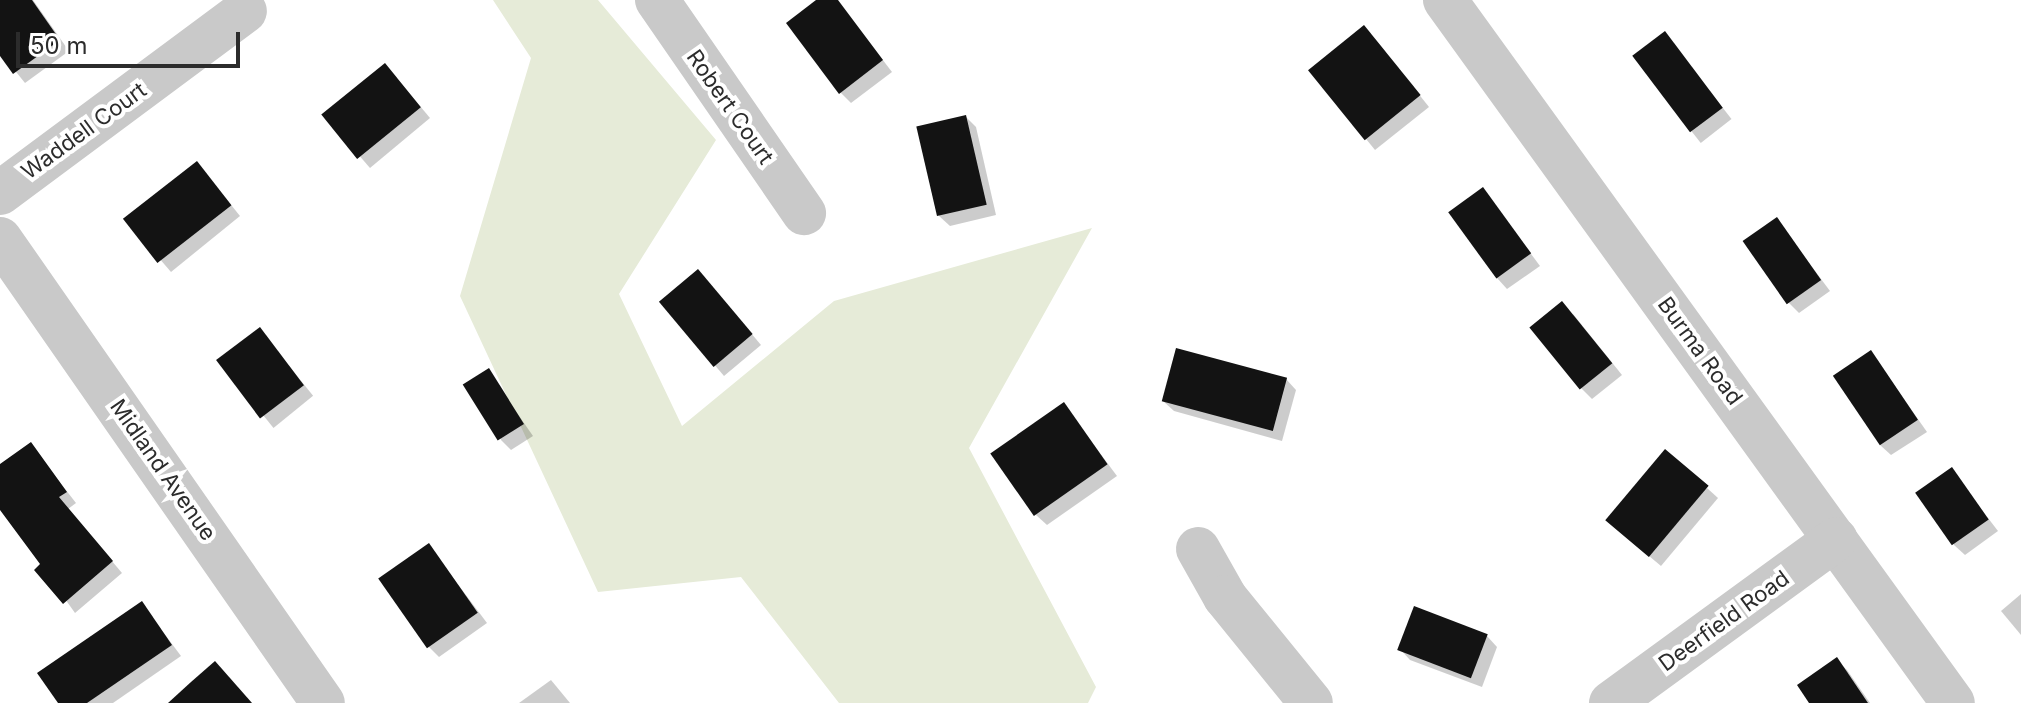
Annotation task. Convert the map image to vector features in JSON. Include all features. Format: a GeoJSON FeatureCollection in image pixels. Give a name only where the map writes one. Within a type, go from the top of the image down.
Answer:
{"type":"FeatureCollection","features":[{"type":"Feature","properties":{"kind":"street","name":"Robert Court"},"geometry":{"type":"LineString","coordinates":[[657,0],[804,213]]}},
{"type":"Feature","properties":{"kind":"street","name":"Burma Road"},"geometry":{"type":"LineString","coordinates":[[1445,0],[1953,703]]}},
{"type":"Feature","properties":{"kind":"street","name":"Waddell Court"},"geometry":{"type":"LineString","coordinates":[[0,193],[245,11]]}},
{"type":"Feature","properties":{"kind":"street","name":"Midland Avenue"},"geometry":{"type":"LineString","coordinates":[[0,239],[323,703]]}},
{"type":"Feature","properties":{"kind":"street","name":"Deerfield Road"},"geometry":{"type":"LineString","coordinates":[[1611,703],[1836,539]]}},
{"type":"Feature","properties":{"kind":"street"},"geometry":{"type":"LineString","coordinates":[[1198,549],[1225,597],[1311,703]]}},
{"type":"Feature","properties":{"kind":"green space"},"geometry":{"type":"Polygon","coordinates":[[[493,0],[598,0],[716,140],[619,294],[682,426],[834,301],[1092,228],[969,448],[1096,687],[1088,703],[839,703],[741,577],[598,592],[460,296],[531,58],[493,0]]]}},
{"type":"Feature","properties":{"kind":"building"},"geometry":{"type":"Polygon","coordinates":[[[0,0],[32,0],[60,40],[13,74],[0,56],[0,0]]]}},
{"type":"Feature","properties":{"kind":"building"},"geometry":{"type":"Polygon","coordinates":[[[816,0],[838,0],[883,60],[839,94],[786,23],[816,0]]]}},
{"type":"Feature","properties":{"kind":"building"},"geometry":{"type":"Polygon","coordinates":[[[1364,25],[1421,95],[1365,140],[1308,70],[1364,25]]]}},
{"type":"Feature","properties":{"kind":"building"},"geometry":{"type":"Polygon","coordinates":[[[1665,31],[1723,108],[1690,132],[1632,56],[1665,31]]]}},
{"type":"Feature","properties":{"kind":"building"},"geometry":{"type":"Polygon","coordinates":[[[385,63],[421,107],[357,159],[321,115],[385,63]]]}},
{"type":"Feature","properties":{"kind":"building"},"geometry":{"type":"Polygon","coordinates":[[[966,115],[987,205],[937,216],[916,126],[966,115]]]}},
{"type":"Feature","properties":{"kind":"building"},"geometry":{"type":"Polygon","coordinates":[[[197,161],[231,205],[157,263],[123,219],[197,161]]]}},
{"type":"Feature","properties":{"kind":"building"},"geometry":{"type":"Polygon","coordinates":[[[1483,187],[1531,253],[1496,279],[1448,212],[1483,187]]]}},
{"type":"Feature","properties":{"kind":"building"},"geometry":{"type":"Polygon","coordinates":[[[1777,217],[1821,280],[1787,304],[1743,241],[1777,217]]]}},
{"type":"Feature","properties":{"kind":"building"},"geometry":{"type":"Polygon","coordinates":[[[698,269],[753,334],[714,367],[659,302],[698,269]]]}},
{"type":"Feature","properties":{"kind":"building"},"geometry":{"type":"Polygon","coordinates":[[[1562,301],[1612,363],[1580,390],[1529,327],[1562,301]]]}},
{"type":"Feature","properties":{"kind":"building"},"geometry":{"type":"Polygon","coordinates":[[[260,327],[304,385],[260,418],[216,360],[260,327]]]}},
{"type":"Feature","properties":{"kind":"building"},"geometry":{"type":"Polygon","coordinates":[[[1176,348],[1287,378],[1273,431],[1162,401],[1176,348]]]}},
{"type":"Feature","properties":{"kind":"building"},"geometry":{"type":"Polygon","coordinates":[[[1871,350],[1918,420],[1880,445],[1833,376],[1871,350]]]}},
{"type":"Feature","properties":{"kind":"building"},"geometry":{"type":"Polygon","coordinates":[[[489,368],[524,424],[498,440],[463,384],[489,368]]]}},
{"type":"Feature","properties":{"kind":"building"},"geometry":{"type":"Polygon","coordinates":[[[1064,402],[1108,464],[1034,516],[990,454],[1064,402]]]}},
{"type":"Feature","properties":{"kind":"building"},"geometry":{"type":"Polygon","coordinates":[[[31,442],[67,492],[59,497],[113,561],[63,604],[34,570],[40,564],[0,510],[0,464],[31,442]]]}},
{"type":"Feature","properties":{"kind":"building"},"geometry":{"type":"Polygon","coordinates":[[[1665,449],[1709,486],[1649,557],[1605,520],[1665,449]]]}},
{"type":"Feature","properties":{"kind":"building"},"geometry":{"type":"Polygon","coordinates":[[[1952,467],[1989,519],[1952,545],[1915,493],[1952,467]]]}},
{"type":"Feature","properties":{"kind":"building"},"geometry":{"type":"Polygon","coordinates":[[[429,543],[478,613],[427,648],[378,579],[429,543]]]}},
{"type":"Feature","properties":{"kind":"building"},"geometry":{"type":"Polygon","coordinates":[[[142,601],[172,645],[87,703],[58,703],[37,673],[142,601]]]}},
{"type":"Feature","properties":{"kind":"building"},"geometry":{"type":"Polygon","coordinates":[[[1414,606],[1488,634],[1471,678],[1397,650],[1414,606]]]}},
{"type":"Feature","properties":{"kind":"building"},"geometry":{"type":"Polygon","coordinates":[[[1837,657],[1868,703],[1809,703],[1797,685],[1837,657]]]}},
{"type":"Feature","properties":{"kind":"building"},"geometry":{"type":"Polygon","coordinates":[[[215,661],[252,703],[168,703],[191,682],[215,661]]]}}]}
